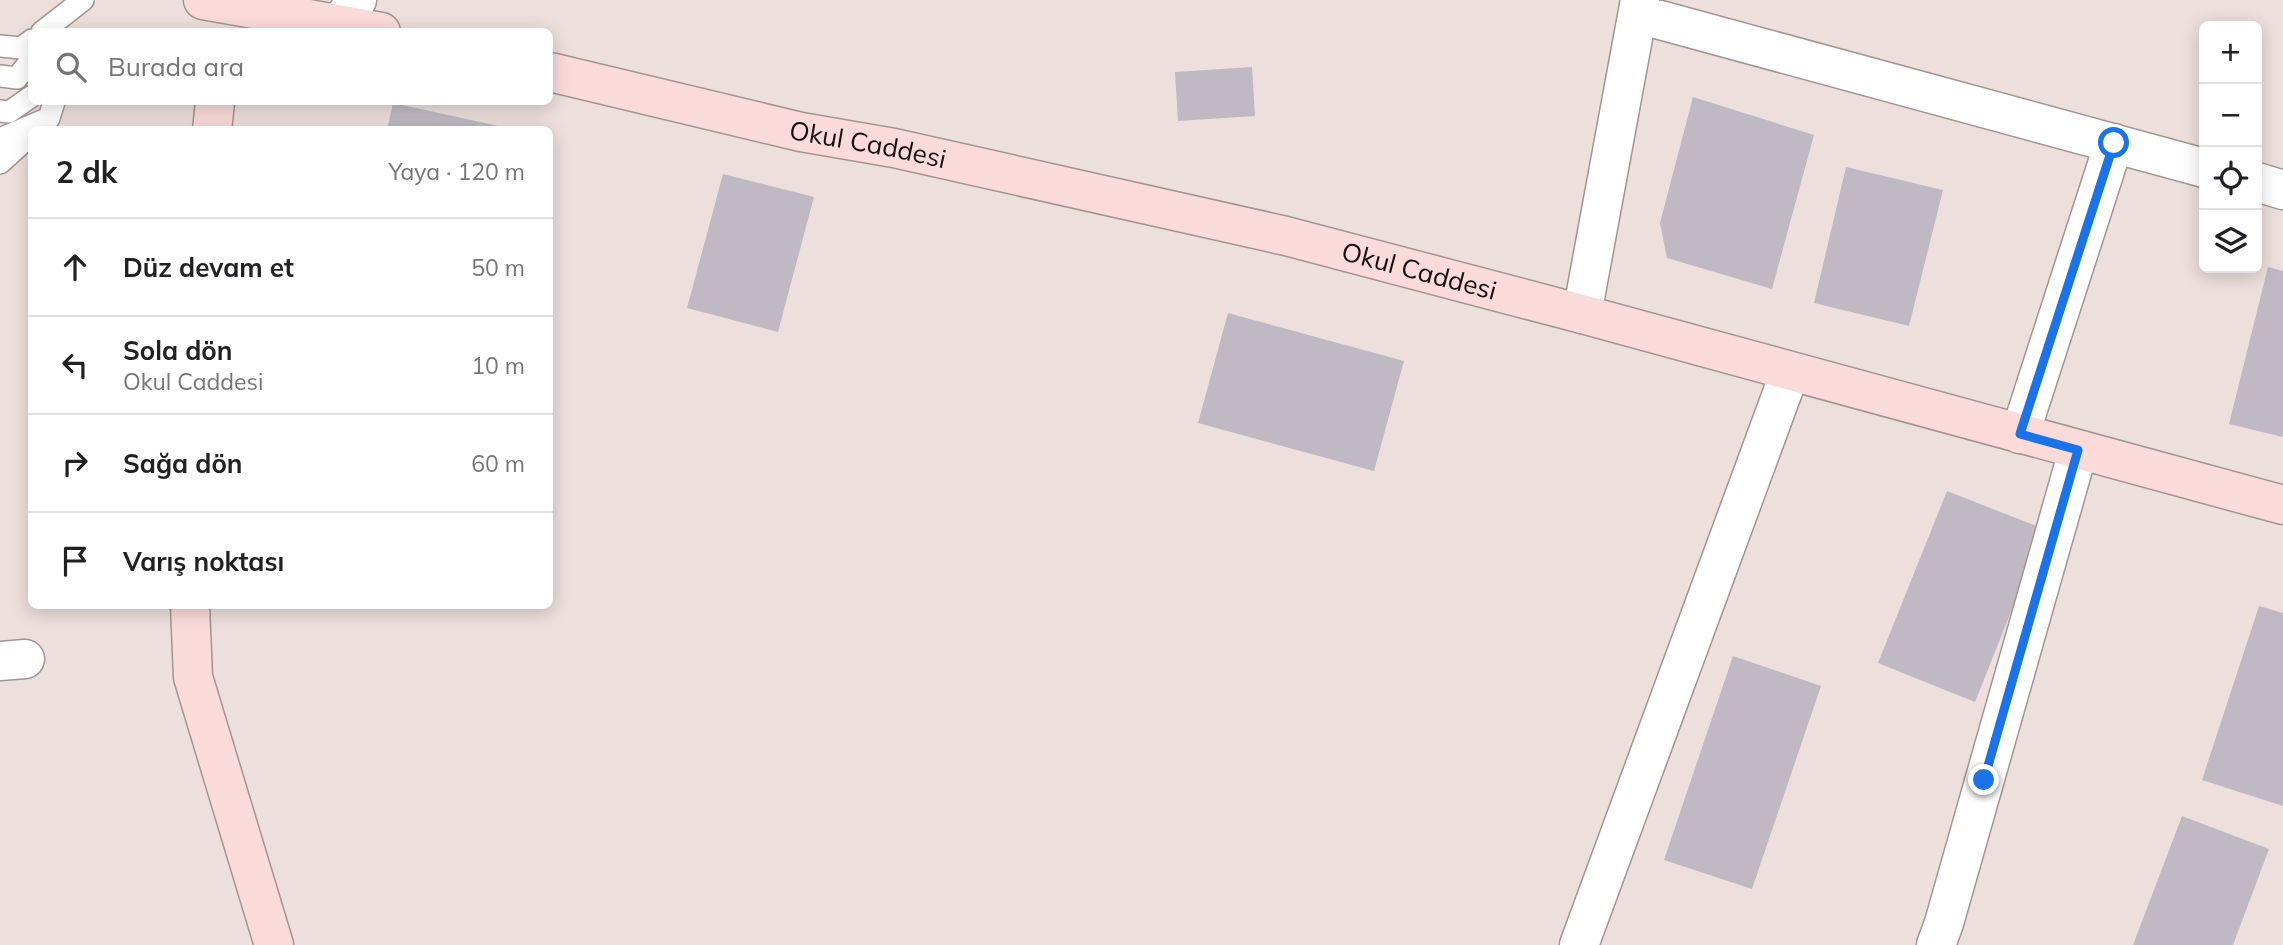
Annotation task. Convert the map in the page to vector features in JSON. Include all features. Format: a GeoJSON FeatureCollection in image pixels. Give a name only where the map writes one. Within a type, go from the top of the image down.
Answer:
{"type":"FeatureCollection","features":[{"type":"Feature","properties":{"kind":"main road"},"geometry":{"type":"LineString","coordinates":[[220,9],[348,12],[374,28]]}},
{"type":"Feature","properties":{"kind":"main road","name":"Okul Caddesi"},"geometry":{"type":"LineString","coordinates":[[553,73],[801,132],[894,148],[1286,236],[2283,505]]}},
{"type":"Feature","properties":{"kind":"main road"},"geometry":{"type":"LineString","coordinates":[[212,126],[215,105]]}},
{"type":"Feature","properties":{"kind":"main road"},"geometry":{"type":"LineString","coordinates":[[190,609],[193,677],[274,945]]}},
{"type":"Feature","properties":{"kind":"street"},"geometry":{"type":"LineString","coordinates":[[1582,314],[1639,7],[2199,167]]}},
{"type":"Feature","properties":{"kind":"street"},"geometry":{"type":"LineString","coordinates":[[2020,434],[2114,143]]}},
{"type":"Feature","properties":{"kind":"street"},"geometry":{"type":"LineString","coordinates":[[2262,184],[2283,190]]}},
{"type":"Feature","properties":{"kind":"street"},"geometry":{"type":"LineString","coordinates":[[1579,945],[1790,372]]}},
{"type":"Feature","properties":{"kind":"street"},"geometry":{"type":"LineString","coordinates":[[1936,945],[2078,450]]}},
{"type":"Feature","properties":{"kind":"lane"},"geometry":{"type":"LineString","coordinates":[[49,28],[73,14]]}},
{"type":"Feature","properties":{"kind":"lane"},"geometry":{"type":"LineString","coordinates":[[57,28],[73,14]]}},
{"type":"Feature","properties":{"kind":"lane"},"geometry":{"type":"LineString","coordinates":[[0,46],[21,48],[28,43]]}},
{"type":"Feature","properties":{"kind":"lane"},"geometry":{"type":"LineString","coordinates":[[0,76],[17,78],[28,64]]}},
{"type":"Feature","properties":{"kind":"lane"},"geometry":{"type":"LineString","coordinates":[[0,111],[9,112],[28,99]]}},
{"type":"Feature","properties":{"kind":"lane"},"geometry":{"type":"LineString","coordinates":[[0,139],[46,116]]}},
{"type":"Feature","properties":{"kind":"lane"},"geometry":{"type":"LineString","coordinates":[[0,163],[28,138]]}},
{"type":"Feature","properties":{"kind":"building"},"geometry":{"type":"Polygon","coordinates":[[[1252,67],[1255,116],[1178,121],[1175,72],[1252,67]]]}},
{"type":"Feature","properties":{"kind":"building"},"geometry":{"type":"Polygon","coordinates":[[[1693,97],[1814,135],[1772,289],[1667,258],[1660,223],[1693,97]]]}},
{"type":"Feature","properties":{"kind":"building"},"geometry":{"type":"Polygon","coordinates":[[[393,105],[402,105],[498,126],[388,126],[393,105]]]}},
{"type":"Feature","properties":{"kind":"building"},"geometry":{"type":"Polygon","coordinates":[[[1846,167],[1943,190],[1909,326],[1814,303],[1846,167]]]}},
{"type":"Feature","properties":{"kind":"building"},"geometry":{"type":"Polygon","coordinates":[[[723,174],[814,197],[778,332],[687,308],[723,174]]]}},
{"type":"Feature","properties":{"kind":"building"},"geometry":{"type":"Polygon","coordinates":[[[2268,267],[2283,271],[2283,437],[2229,424],[2268,267]]]}},
{"type":"Feature","properties":{"kind":"building"},"geometry":{"type":"Polygon","coordinates":[[[1228,313],[1404,361],[1374,471],[1198,423],[1228,313]]]}},
{"type":"Feature","properties":{"kind":"building"},"geometry":{"type":"Polygon","coordinates":[[[1947,491],[2044,529],[1975,702],[1878,663],[1947,491]]]}},
{"type":"Feature","properties":{"kind":"building"},"geometry":{"type":"Polygon","coordinates":[[[2259,606],[2283,613],[2283,806],[2202,780],[2259,606]]]}},
{"type":"Feature","properties":{"kind":"building"},"geometry":{"type":"Polygon","coordinates":[[[1733,656],[1821,686],[1752,889],[1664,860],[1733,656]]]}},
{"type":"Feature","properties":{"kind":"building"},"geometry":{"type":"Polygon","coordinates":[[[2182,816],[2269,849],[2233,945],[2133,945],[2182,816]]]}},
{"type":"Feature","properties":{"kind":"route"},"geometry":{"type":"LineString","coordinates":[[1984,780],[2078,450],[2020,434],[2114,143]]}}]}
